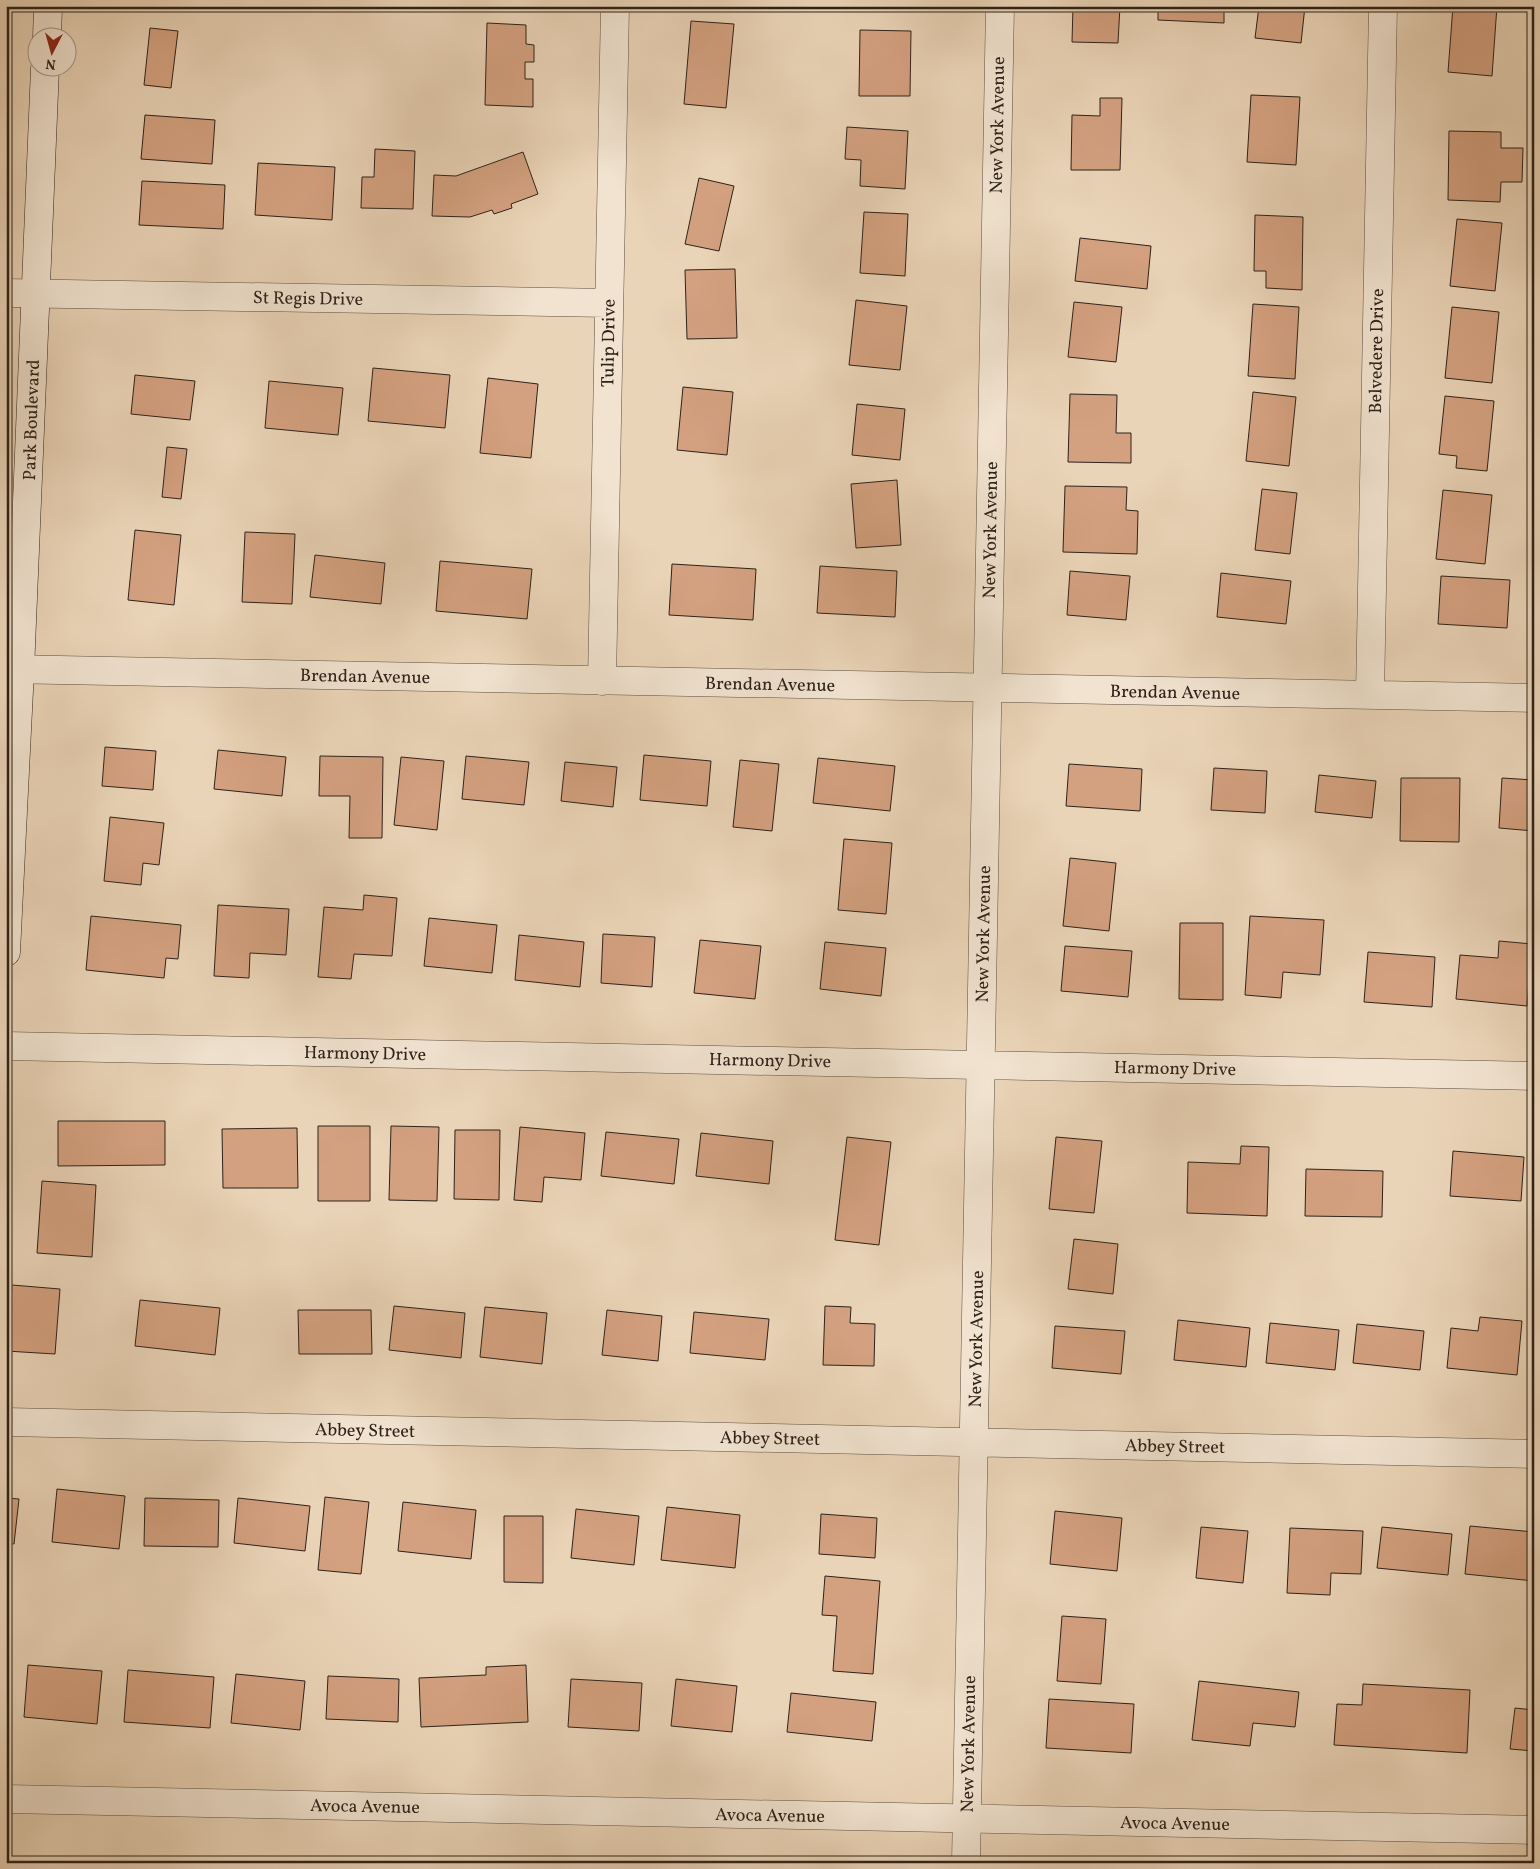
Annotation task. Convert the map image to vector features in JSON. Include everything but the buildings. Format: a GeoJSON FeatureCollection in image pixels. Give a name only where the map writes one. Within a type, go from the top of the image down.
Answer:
{"type":"FeatureCollection","features":[{"type":"Feature","properties":{"kind":"street"},"geometry":{"type":"LineString","coordinates":[[47,28],[48,6]]}},
{"type":"Feature","properties":{"kind":"street","name":"Tulip Drive"},"geometry":{"type":"LineString","coordinates":[[602,680],[615,6]]}},
{"type":"Feature","properties":{"kind":"street","name":"New York Avenue"},"geometry":{"type":"LineString","coordinates":[[966,1863],[1000,6]]}},
{"type":"Feature","properties":{"kind":"street","name":"Belvedere Drive"},"geometry":{"type":"LineString","coordinates":[[1370,695],[1383,6]]}},
{"type":"Feature","properties":{"kind":"street","name":"Park Boulevard"},"geometry":{"type":"LineString","coordinates":[[6,952],[13,669],[36,293],[45,78]]}},
{"type":"Feature","properties":{"kind":"street","name":"St Regis Drive"},"geometry":{"type":"LineString","coordinates":[[6,293],[609,303]]}},
{"type":"Feature","properties":{"kind":"street","name":"Brendan Avenue"},"geometry":{"type":"LineString","coordinates":[[13,669],[1534,698]]}},
{"type":"Feature","properties":{"kind":"street","name":"Harmony Drive"},"geometry":{"type":"LineString","coordinates":[[6,1046],[1534,1076]]}},
{"type":"Feature","properties":{"kind":"street","name":"Abbey Street"},"geometry":{"type":"LineString","coordinates":[[6,1422],[1534,1454]]}},
{"type":"Feature","properties":{"kind":"street","name":"Avoca Avenue"},"geometry":{"type":"LineString","coordinates":[[6,1799],[1534,1830]]}}]}
